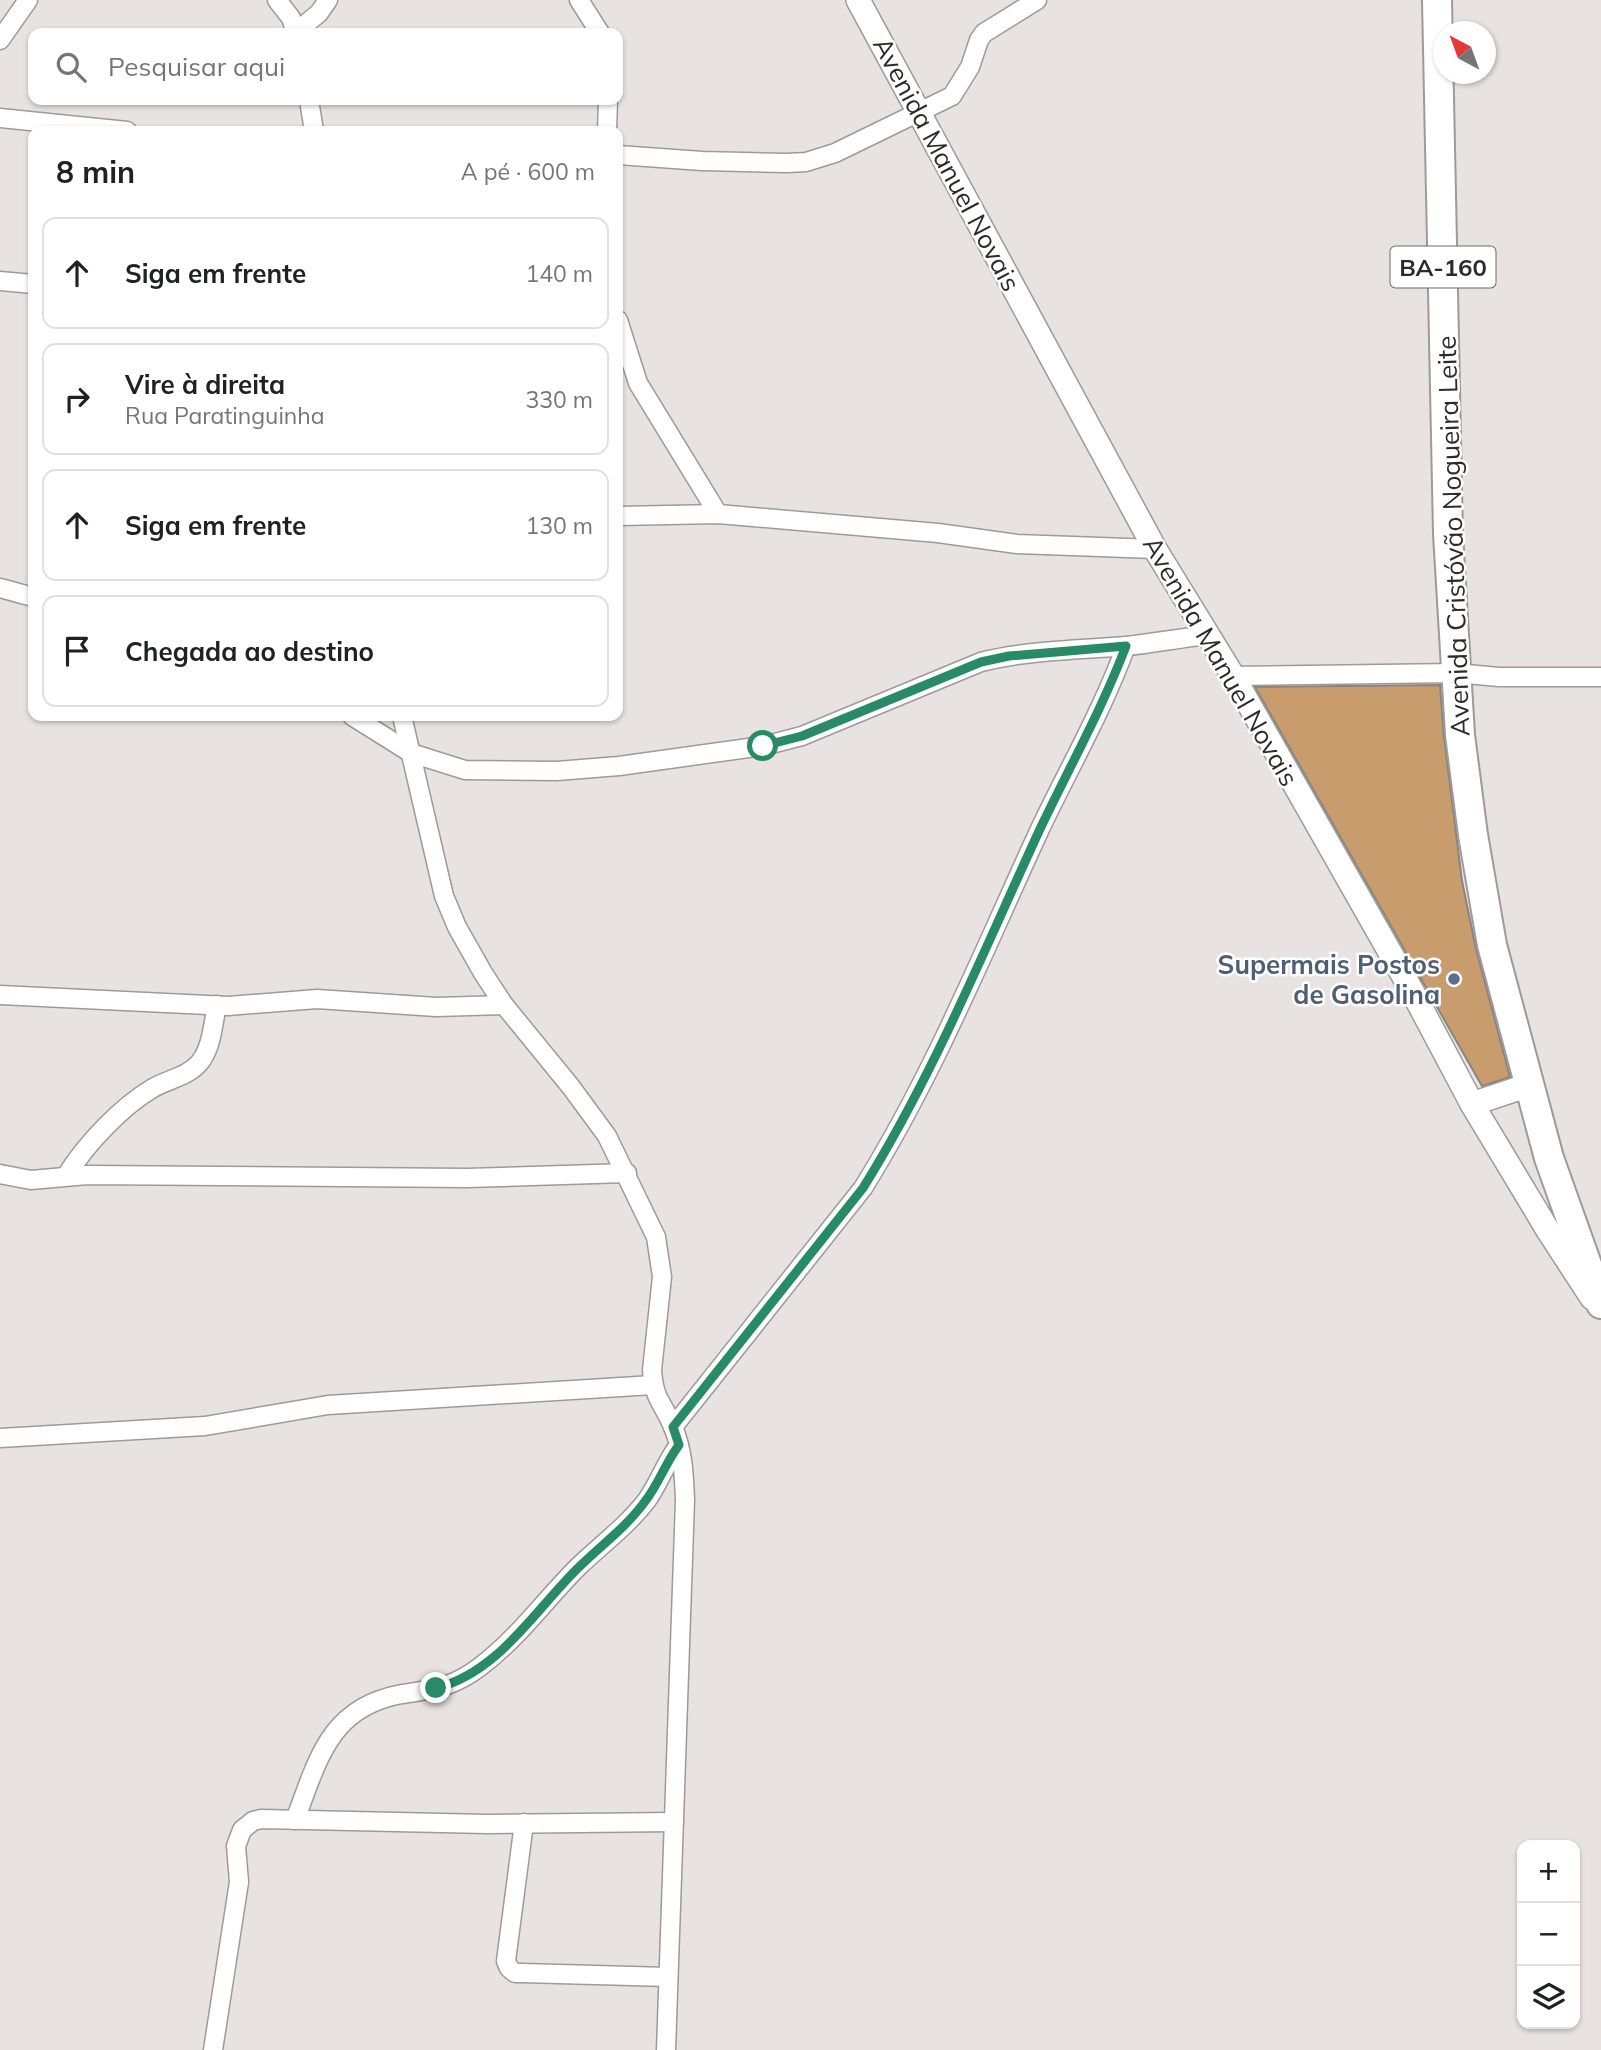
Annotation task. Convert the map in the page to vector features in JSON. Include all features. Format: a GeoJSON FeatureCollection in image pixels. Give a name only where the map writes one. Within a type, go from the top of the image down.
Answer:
{"type":"FeatureCollection","features":[{"type":"Feature","properties":{"kind":"main road","name":"Avenida Cristóvão Nogueira Leite"},"geometry":{"type":"LineString","coordinates":[[1437,0],[1448,534],[1460,735],[1473,835],[1492,945],[1549,1158],[1560,1228],[1601,1304]]}},
{"type":"Feature","properties":{"kind":"street"},"geometry":{"type":"LineString","coordinates":[[0,40],[28,0]]}},
{"type":"Feature","properties":{"kind":"street"},"geometry":{"type":"LineString","coordinates":[[276,0],[291,18],[294,28]]}},
{"type":"Feature","properties":{"kind":"street"},"geometry":{"type":"LineString","coordinates":[[302,28],[319,13],[328,0]]}},
{"type":"Feature","properties":{"kind":"street"},"geometry":{"type":"LineString","coordinates":[[579,0],[597,28]]}},
{"type":"Feature","properties":{"kind":"street","name":"Avenida Manuel Novais"},"geometry":{"type":"LineString","coordinates":[[858,0],[1155,549],[1233,676],[1412,991],[1472,1104],[1560,1228],[1601,1312]]}},
{"type":"Feature","properties":{"kind":"street"},"geometry":{"type":"LineString","coordinates":[[623,155],[702,161],[806,162],[835,153],[952,96],[970,67],[984,33],[1037,0]]}},
{"type":"Feature","properties":{"kind":"street"},"geometry":{"type":"LineString","coordinates":[[310,105],[313,126]]}},
{"type":"Feature","properties":{"kind":"street"},"geometry":{"type":"LineString","coordinates":[[607,126],[608,105]]}},
{"type":"Feature","properties":{"kind":"street"},"geometry":{"type":"LineString","coordinates":[[0,118],[78,126]]}},
{"type":"Feature","properties":{"kind":"street"},"geometry":{"type":"LineString","coordinates":[[0,281],[28,284]]}},
{"type":"Feature","properties":{"kind":"street"},"geometry":{"type":"LineString","coordinates":[[623,336],[638,383],[718,514]]}},
{"type":"Feature","properties":{"kind":"street"},"geometry":{"type":"LineString","coordinates":[[623,516],[718,514],[938,533],[1017,544],[1155,549]]}},
{"type":"Feature","properties":{"kind":"street"},"geometry":{"type":"LineString","coordinates":[[0,588],[28,596]]}},
{"type":"Feature","properties":{"kind":"street"},"geometry":{"type":"LineString","coordinates":[[360,721],[411,753],[465,770],[556,771],[619,766],[763,746],[802,736],[981,662],[1009,656],[1126,646],[1208,635]]}},
{"type":"Feature","properties":{"kind":"street"},"geometry":{"type":"LineString","coordinates":[[673,1427],[858,1195],[887,1147],[961,1006],[1126,646]]}},
{"type":"Feature","properties":{"kind":"street"},"geometry":{"type":"LineString","coordinates":[[1233,676],[1455,673],[1499,677],[1601,677]]}},
{"type":"Feature","properties":{"kind":"street"},"geometry":{"type":"LineString","coordinates":[[403,721],[450,911],[483,973],[504,1005],[591,1112],[607,1136],[649,1218],[661,1256],[662,1277],[652,1370],[653,1385],[679,1445],[685,1500],[666,2050]]}},
{"type":"Feature","properties":{"kind":"street"},"geometry":{"type":"LineString","coordinates":[[0,995],[217,1005],[317,999],[436,1007],[504,1005]]}},
{"type":"Feature","properties":{"kind":"street"},"geometry":{"type":"LineString","coordinates":[[66,1176],[83,1150],[143,1095],[186,1074],[198,1065],[206,1054],[217,1005]]}},
{"type":"Feature","properties":{"kind":"street"},"geometry":{"type":"LineString","coordinates":[[1472,1104],[1529,1085]]}},
{"type":"Feature","properties":{"kind":"street"},"geometry":{"type":"LineString","coordinates":[[0,1174],[31,1180],[66,1176],[467,1178],[627,1173]]}},
{"type":"Feature","properties":{"kind":"street"},"geometry":{"type":"LineString","coordinates":[[0,1438],[205,1426],[328,1405],[653,1385]]}},
{"type":"Feature","properties":{"kind":"street"},"geometry":{"type":"LineString","coordinates":[[295,1820],[327,1742],[341,1724],[372,1704],[397,1695],[452,1685],[482,1665],[519,1633],[580,1565],[627,1525],[649,1497],[679,1445]]}},
{"type":"Feature","properties":{"kind":"street"},"geometry":{"type":"LineString","coordinates":[[213,2050],[239,1882],[236,1846],[248,1825],[261,1819],[524,1824],[674,1822]]}},
{"type":"Feature","properties":{"kind":"street"},"geometry":{"type":"LineString","coordinates":[[524,1824],[506,1961],[509,1968],[515,1973],[668,1977]]}},
{"type":"Feature","properties":{"kind":"building","name":"Supermais Postos de Gasolina"},"geometry":{"type":"Polygon","coordinates":[[[1440,685],[1462,881],[1476,949],[1510,1077],[1482,1086],[1255,687],[1440,685]]]}},
{"type":"Feature","properties":{"kind":"place","name":"Supermais Postos de Gasolina"},"geometry":{"type":"Point","coordinates":[1454,979]}},
{"type":"Feature","properties":{"kind":"route"},"geometry":{"type":"LineString","coordinates":[[436,1688],[459,1682],[482,1665],[538,1614],[580,1565],[627,1525],[649,1497],[679,1445],[673,1427],[863,1188],[961,1006],[1126,646],[1075,648],[981,662],[802,736],[763,746]]}}]}
